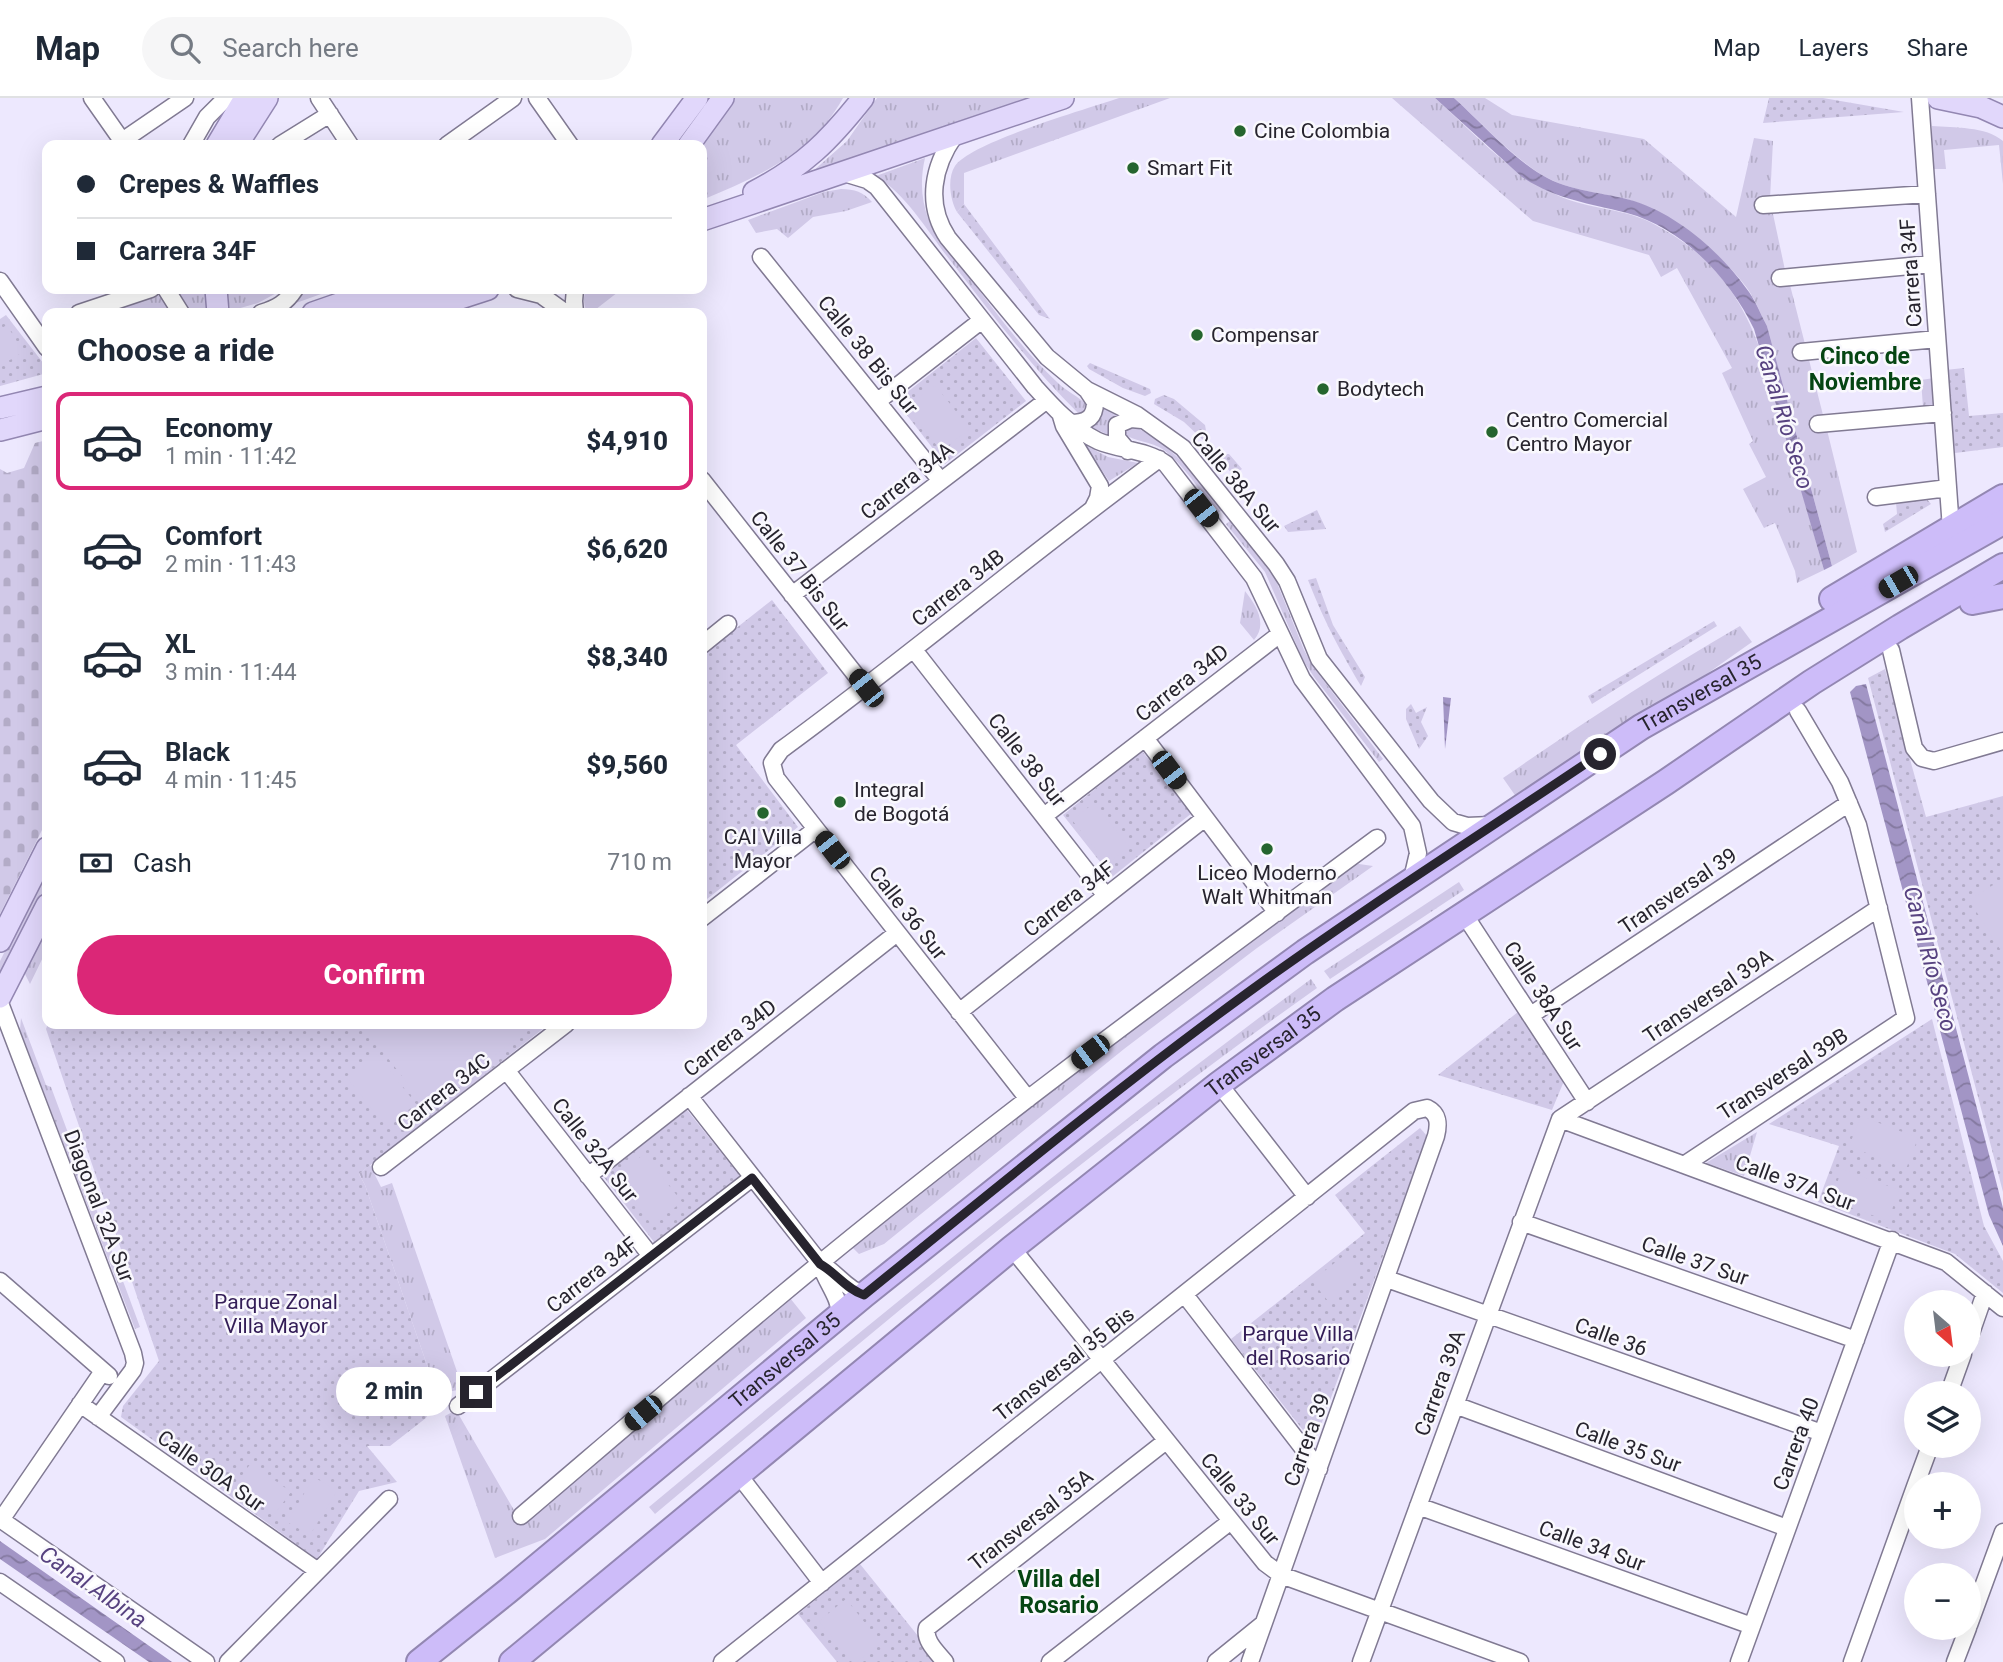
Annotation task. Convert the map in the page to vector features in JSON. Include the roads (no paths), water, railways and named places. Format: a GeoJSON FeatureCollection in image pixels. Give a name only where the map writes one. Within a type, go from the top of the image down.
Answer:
{"type":"FeatureCollection","features":[{"type":"Feature","properties":{"kind":"highway"},"geometry":{"type":"LineString","coordinates":[[1641,727],[1723,664],[1767,635],[2003,498]]}},
{"type":"Feature","properties":{"kind":"highway","name":"Transversal 35"},"geometry":{"type":"LineString","coordinates":[[419,1662],[864,1295],[1172,1049],[1294,959],[1641,727],[2003,522]]}},
{"type":"Feature","properties":{"kind":"highway","name":"Transversal 35"},"geometry":{"type":"LineString","coordinates":[[512,1662],[1012,1248],[1219,1084],[1335,999],[1666,782],[1812,682],[2003,566]]}},
{"type":"Feature","properties":{"kind":"highway"},"geometry":{"type":"LineString","coordinates":[[1666,782],[1798,711],[1891,650],[2003,585]]}},
{"type":"Feature","properties":{"kind":"highway"},"geometry":{"type":"LineString","coordinates":[[1972,602],[2003,596]]}},
{"type":"Feature","properties":{"kind":"main road"},"geometry":{"type":"LineString","coordinates":[[220,140],[245,98]]}},
{"type":"Feature","properties":{"kind":"main road"},"geometry":{"type":"LineString","coordinates":[[240,140],[267,98]]}},
{"type":"Feature","properties":{"kind":"main road"},"geometry":{"type":"LineString","coordinates":[[666,140],[697,98]]}},
{"type":"Feature","properties":{"kind":"main road"},"geometry":{"type":"LineString","coordinates":[[694,140],[723,98]]}},
{"type":"Feature","properties":{"kind":"main road"},"geometry":{"type":"LineString","coordinates":[[844,122],[856,98]]}},
{"type":"Feature","properties":{"kind":"main road"},"geometry":{"type":"LineString","coordinates":[[707,215],[782,177],[814,154],[863,98]]}},
{"type":"Feature","properties":{"kind":"main road"},"geometry":{"type":"LineString","coordinates":[[707,216],[1063,98]]}},
{"type":"Feature","properties":{"kind":"main road"},"geometry":{"type":"LineString","coordinates":[[1938,98],[1981,107],[2003,117]]}},
{"type":"Feature","properties":{"kind":"main road"},"geometry":{"type":"LineString","coordinates":[[327,308],[368,294]]}},
{"type":"Feature","properties":{"kind":"main road"},"geometry":{"type":"LineString","coordinates":[[383,308],[422,294]]}},
{"type":"Feature","properties":{"kind":"main road"},"geometry":{"type":"LineString","coordinates":[[430,308],[474,294]]}},
{"type":"Feature","properties":{"kind":"main road"},"geometry":{"type":"LineString","coordinates":[[453,308],[480,294]]}},
{"type":"Feature","properties":{"kind":"main road"},"geometry":{"type":"LineString","coordinates":[[0,408],[42,398]]}},
{"type":"Feature","properties":{"kind":"main road"},"geometry":{"type":"LineString","coordinates":[[0,430],[42,419]]}},
{"type":"Feature","properties":{"kind":"main road"},"geometry":{"type":"LineString","coordinates":[[0,941],[42,858]]}},
{"type":"Feature","properties":{"kind":"main road"},"geometry":{"type":"LineString","coordinates":[[0,997],[42,915]]}},
{"type":"Feature","properties":{"kind":"street"},"geometry":{"type":"LineString","coordinates":[[92,98],[121,140]]}},
{"type":"Feature","properties":{"kind":"street"},"geometry":{"type":"LineString","coordinates":[[127,140],[185,98]]}},
{"type":"Feature","properties":{"kind":"street"},"geometry":{"type":"LineString","coordinates":[[194,140],[207,117],[226,98]]}},
{"type":"Feature","properties":{"kind":"street"},"geometry":{"type":"LineString","coordinates":[[319,98],[347,140]]}},
{"type":"Feature","properties":{"kind":"street"},"geometry":{"type":"LineString","coordinates":[[454,140],[513,98]]}},
{"type":"Feature","properties":{"kind":"street"},"geometry":{"type":"LineString","coordinates":[[537,98],[566,140]]}},
{"type":"Feature","properties":{"kind":"street","name":"Carrera 34F"},"geometry":{"type":"LineString","coordinates":[[1920,98],[1951,529]]}},
{"type":"Feature","properties":{"kind":"street"},"geometry":{"type":"LineString","coordinates":[[288,140],[330,114]]}},
{"type":"Feature","properties":{"kind":"street","name":"Calle 38A Sur"},"geometry":{"type":"LineString","coordinates":[[955,135],[942,156],[936,173],[934,206],[942,228],[1047,356],[1087,390],[1144,420],[1183,448],[1287,581],[1319,659],[1431,801],[1453,822],[1468,826],[1497,824]]}},
{"type":"Feature","properties":{"kind":"street"},"geometry":{"type":"LineString","coordinates":[[844,173],[867,180],[877,187],[1047,400],[1066,419],[1097,440],[1159,459]]}},
{"type":"Feature","properties":{"kind":"street"},"geometry":{"type":"LineString","coordinates":[[1763,205],[1927,194]]}},
{"type":"Feature","properties":{"kind":"street","name":"Calle 38 Bis Sur"},"geometry":{"type":"LineString","coordinates":[[761,257],[942,481]]}},
{"type":"Feature","properties":{"kind":"street"},"geometry":{"type":"LineString","coordinates":[[1780,278],[1932,264]]}},
{"type":"Feature","properties":{"kind":"street"},"geometry":{"type":"LineString","coordinates":[[3,292],[42,341]]}},
{"type":"Feature","properties":{"kind":"street"},"geometry":{"type":"LineString","coordinates":[[94,308],[136,294]]}},
{"type":"Feature","properties":{"kind":"street"},"geometry":{"type":"LineString","coordinates":[[276,308],[291,294]]}},
{"type":"Feature","properties":{"kind":"street"},"geometry":{"type":"LineString","coordinates":[[537,294],[559,308]]}},
{"type":"Feature","properties":{"kind":"street"},"geometry":{"type":"LineString","coordinates":[[878,401],[982,320]]}},
{"type":"Feature","properties":{"kind":"street"},"geometry":{"type":"LineString","coordinates":[[30,324],[42,325]]}},
{"type":"Feature","properties":{"kind":"street"},"geometry":{"type":"LineString","coordinates":[[1801,352],[1937,339]]}},
{"type":"Feature","properties":{"kind":"street"},"geometry":{"type":"LineString","coordinates":[[1066,419],[1087,421],[1092,416],[1095,402],[1087,390]]}},
{"type":"Feature","properties":{"kind":"street","name":"Carrera 34A"},"geometry":{"type":"LineString","coordinates":[[792,595],[1047,400]]}},
{"type":"Feature","properties":{"kind":"street"},"geometry":{"type":"LineString","coordinates":[[1818,424],[1942,413]]}},
{"type":"Feature","properties":{"kind":"street"},"geometry":{"type":"LineString","coordinates":[[1066,419],[1064,426],[1100,486],[1093,508]]}},
{"type":"Feature","properties":{"kind":"street"},"geometry":{"type":"LineString","coordinates":[[1128,451],[1116,438],[1117,425],[1131,419],[1144,420]]}},
{"type":"Feature","properties":{"kind":"street","name":"Calle 38A Sur"},"geometry":{"type":"LineString","coordinates":[[1159,459],[1166,464],[1254,578],[1263,592],[1302,680],[1412,827],[1418,853],[1412,879]]}},
{"type":"Feature","properties":{"kind":"street","name":"Carrera 34B"},"geometry":{"type":"LineString","coordinates":[[781,750],[866,688],[1159,459]]}},
{"type":"Feature","properties":{"kind":"street","name":"Calle 37 Bis Sur"},"geometry":{"type":"LineString","coordinates":[[707,486],[866,688]]}},
{"type":"Feature","properties":{"kind":"street"},"geometry":{"type":"LineString","coordinates":[[1875,497],[1948,488]]}},
{"type":"Feature","properties":{"kind":"street"},"geometry":{"type":"LineString","coordinates":[[707,641],[728,624]]}},
{"type":"Feature","properties":{"kind":"street","name":"Carrera 34D"},"geometry":{"type":"LineString","coordinates":[[1044,816],[1280,634]]}},
{"type":"Feature","properties":{"kind":"street","name":"Calle 38 Sur"},"geometry":{"type":"LineString","coordinates":[[914,650],[1106,896]]}},
{"type":"Feature","properties":{"kind":"street"},"geometry":{"type":"LineString","coordinates":[[1891,650],[1914,748],[1922,758],[1934,761],[2003,741]]}},
{"type":"Feature","properties":{"kind":"street"},"geometry":{"type":"LineString","coordinates":[[1798,711],[1849,803],[1865,849],[1879,908]]}},
{"type":"Feature","properties":{"kind":"street"},"geometry":{"type":"LineString","coordinates":[[1145,738],[1277,913]]}},
{"type":"Feature","properties":{"kind":"street","name":"Calle 36 Sur"},"geometry":{"type":"LineString","coordinates":[[781,750],[772,763],[776,778],[1028,1099]]}},
{"type":"Feature","properties":{"kind":"street","name":"Transversal 39"},"geometry":{"type":"LineString","coordinates":[[1531,1015],[1849,803]]}},
{"type":"Feature","properties":{"kind":"street","name":"Carrera 34F"},"geometry":{"type":"LineString","coordinates":[[959,1012],[1205,818]]}},
{"type":"Feature","properties":{"kind":"street"},"geometry":{"type":"LineString","coordinates":[[707,914],[816,829]]}},
{"type":"Feature","properties":{"kind":"street"},"geometry":{"type":"LineString","coordinates":[[521,1516],[820,1264],[1028,1099],[1377,838]]}},
{"type":"Feature","properties":{"kind":"street","name":"Transversal 39B"},"geometry":{"type":"LineString","coordinates":[[1684,1165],[1906,1018],[1879,908]]}},
{"type":"Feature","properties":{"kind":"street","name":"Transversal 39A"},"geometry":{"type":"LineString","coordinates":[[1560,1119],[1879,908]]}},
{"type":"Feature","properties":{"kind":"street","name":"Calle 38A Sur"},"geometry":{"type":"LineString","coordinates":[[1464,914],[1587,1102]]}},
{"type":"Feature","properties":{"kind":"street","name":"Carrera 34D"},"geometry":{"type":"LineString","coordinates":[[588,1175],[897,933]]}},
{"type":"Feature","properties":{"kind":"street","name":"Diagonal 32A Sur"},"geometry":{"type":"LineString","coordinates":[[0,1003],[133,1353],[133,1370],[98,1417]]}},
{"type":"Feature","properties":{"kind":"street","name":"Carrera 34C"},"geometry":{"type":"LineString","coordinates":[[381,1167],[559,1029]]}},
{"type":"Feature","properties":{"kind":"street","name":"Calle 32A Sur"},"geometry":{"type":"LineString","coordinates":[[506,1070],[651,1256]]}},
{"type":"Feature","properties":{"kind":"street"},"geometry":{"type":"LineString","coordinates":[[1219,1084],[1307,1197]]}},
{"type":"Feature","properties":{"kind":"street"},"geometry":{"type":"LineString","coordinates":[[689,1096],[820,1264],[838,1301],[840,1315]]}},
{"type":"Feature","properties":{"kind":"street","name":"Transversal 35 Bis"},"geometry":{"type":"LineString","coordinates":[[722,1662],[1414,1111],[1423,1108],[1434,1113]]}},
{"type":"Feature","properties":{"kind":"street","name":"Carrera 39"},"geometry":{"type":"LineString","coordinates":[[1250,1662],[1436,1136],[1438,1125],[1434,1113]]}},
{"type":"Feature","properties":{"kind":"street","name":"Calle 37A Sur"},"geometry":{"type":"LineString","coordinates":[[1560,1119],[1946,1262],[2003,1308]]}},
{"type":"Feature","properties":{"kind":"street","name":"Carrera 39A"},"geometry":{"type":"LineString","coordinates":[[1362,1662],[1560,1119]]}},
{"type":"Feature","properties":{"kind":"street","name":"Carrera 34F"},"geometry":{"type":"LineString","coordinates":[[458,1406],[752,1178]]}},
{"type":"Feature","properties":{"kind":"street","name":"Calle 37 Sur"},"geometry":{"type":"LineString","coordinates":[[1521,1222],[1856,1340]]}},
{"type":"Feature","properties":{"kind":"street","name":"Carrera 40"},"geometry":{"type":"LineString","coordinates":[[1739,1662],[1892,1240]]}},
{"type":"Feature","properties":{"kind":"street","name":"Calle 33 Sur"},"geometry":{"type":"LineString","coordinates":[[1012,1248],[1265,1563],[1281,1575],[1520,1662]]}},
{"type":"Feature","properties":{"kind":"street"},"geometry":{"type":"LineString","coordinates":[[820,1264],[864,1295]]}},
{"type":"Feature","properties":{"kind":"street","name":"Calle 36"},"geometry":{"type":"LineString","coordinates":[[1387,1279],[1822,1433]]}},
{"type":"Feature","properties":{"kind":"street"},"geometry":{"type":"LineString","coordinates":[[0,1281],[122,1386]]}},
{"type":"Feature","properties":{"kind":"street"},"geometry":{"type":"LineString","coordinates":[[1981,1304],[1985,1293]]}},
{"type":"Feature","properties":{"kind":"street"},"geometry":{"type":"LineString","coordinates":[[1185,1295],[1319,1469]]}},
{"type":"Feature","properties":{"kind":"street"},"geometry":{"type":"LineString","coordinates":[[103,1370],[1,1519],[206,1662]]}},
{"type":"Feature","properties":{"kind":"street","name":"Calle 30A Sur"},"geometry":{"type":"LineString","coordinates":[[80,1404],[318,1571]]}},
{"type":"Feature","properties":{"kind":"street","name":"Calle 35 Sur"},"geometry":{"type":"LineString","coordinates":[[1455,1405],[1787,1528]]}},
{"type":"Feature","properties":{"kind":"street","name":"Transversal 35A"},"geometry":{"type":"LineString","coordinates":[[945,1662],[928,1641],[927,1628],[1166,1441]]}},
{"type":"Feature","properties":{"kind":"street"},"geometry":{"type":"LineString","coordinates":[[738,1474],[822,1583]]}},
{"type":"Feature","properties":{"kind":"street"},"geometry":{"type":"LineString","coordinates":[[228,1662],[389,1499]]}},
{"type":"Feature","properties":{"kind":"street","name":"Calle 34 Sur"},"geometry":{"type":"LineString","coordinates":[[1418,1506],[1752,1626]]}},
{"type":"Feature","properties":{"kind":"street"},"geometry":{"type":"LineString","coordinates":[[1852,1662],[1904,1517]]}},
{"type":"Feature","properties":{"kind":"street"},"geometry":{"type":"LineString","coordinates":[[1051,1662],[1231,1521]]}},
{"type":"Feature","properties":{"kind":"street"},"geometry":{"type":"LineString","coordinates":[[1981,1591],[2003,1532]]}},
{"type":"Feature","properties":{"kind":"street"},"geometry":{"type":"LineString","coordinates":[[0,1581],[116,1662]]}},
{"type":"Feature","properties":{"kind":"street"},"geometry":{"type":"LineString","coordinates":[[1216,1662],[1263,1624]]}},
{"type":"Feature","properties":{"kind":"street"},"geometry":{"type":"LineString","coordinates":[[1955,1662],[1963,1640]]}},
{"type":"Feature","properties":{"kind":"water","name":"Canal Río Seco"},"geometry":{"type":"Polygon","coordinates":[[[1435,98],[1454,98],[1496,139],[1530,167],[1553,181],[1634,201],[1666,215],[1697,236],[1736,274],[1767,326],[1832,566],[1824,570],[1754,329],[1718,274],[1685,243],[1648,220],[1560,196],[1522,177],[1435,98]]]}},
{"type":"Feature","properties":{"kind":"water","name":"Canal Río Seco"},"geometry":{"type":"Polygon","coordinates":[[[1866,684],[2003,1208],[2003,1246],[1989,1215],[1850,692],[1856,686],[1866,684]]]}},
{"type":"Feature","properties":{"kind":"water"},"geometry":{"type":"Polygon","coordinates":[[[1443,697],[1451,698],[1445,749],[1443,697]]]}},
{"type":"Feature","properties":{"kind":"water"},"geometry":{"type":"Polygon","coordinates":[[[0,1541],[172,1662],[149,1662],[0,1559],[0,1541]]]}},
{"type":"Feature","properties":{"kind":"place","name":"Cine Colombia"},"geometry":{"type":"Point","coordinates":[1240,131]}},
{"type":"Feature","properties":{"kind":"place","name":"Smart Fit"},"geometry":{"type":"Point","coordinates":[1133,168]}},
{"type":"Feature","properties":{"kind":"place","name":"Compensar"},"geometry":{"type":"Point","coordinates":[1197,335]}},
{"type":"Feature","properties":{"kind":"place","name":"Bodytech"},"geometry":{"type":"Point","coordinates":[1323,389]}},
{"type":"Feature","properties":{"kind":"place","name":"Centro Comercial Centro Mayor"},"geometry":{"type":"Point","coordinates":[1492,432]}},
{"type":"Feature","properties":{"kind":"place","name":"Integral de Bogotá"},"geometry":{"type":"Point","coordinates":[840,802]}},
{"type":"Feature","properties":{"kind":"place","name":"CAI Villa Mayor"},"geometry":{"type":"Point","coordinates":[763,813]}},
{"type":"Feature","properties":{"kind":"place","name":"Liceo Moderno Walt Whitman"},"geometry":{"type":"Point","coordinates":[1267,849]}},
{"type":"Feature","properties":{"kind":"district","name":"Cinco de Noviembre"},"geometry":{"type":"Point","coordinates":[1865,369]}},
{"type":"Feature","properties":{"kind":"district","name":"Villa del Rosario"},"geometry":{"type":"Point","coordinates":[1059,1592]}},
{"type":"Feature","properties":{"kind":"park label","name":"Parque Zonal Villa Mayor"},"geometry":{"type":"Point","coordinates":[276,1314]}},
{"type":"Feature","properties":{"kind":"park label","name":"Parque Villa del Rosario"},"geometry":{"type":"Point","coordinates":[1298,1346]}},
{"type":"Feature","properties":{"kind":"water label","name":"Canal Albina"},"geometry":{"type":"Point","coordinates":[93,1587]}}]}
